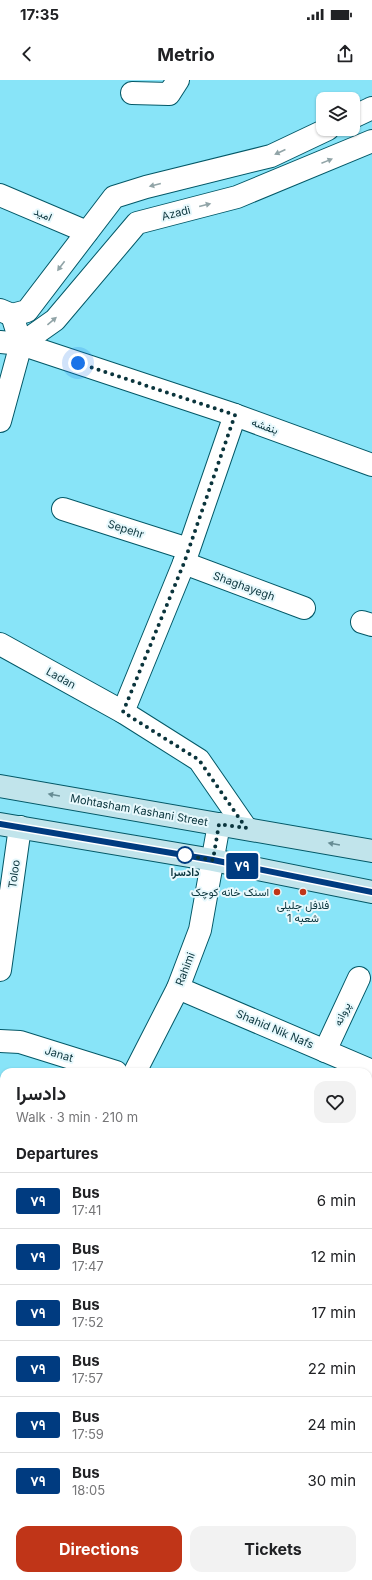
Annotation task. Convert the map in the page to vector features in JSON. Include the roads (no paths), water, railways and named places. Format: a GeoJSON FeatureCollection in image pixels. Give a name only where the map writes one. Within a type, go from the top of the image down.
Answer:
{"type":"FeatureCollection","features":[{"type":"Feature","properties":{"kind":"main road","name":"Mohtasham Kashani Street"},"geometry":{"type":"LineString","coordinates":[[0,786],[372,851]]}},
{"type":"Feature","properties":{"kind":"main road"},"geometry":{"type":"LineString","coordinates":[[10,825],[213,860],[372,892]]}},
{"type":"Feature","properties":{"kind":"street"},"geometry":{"type":"LineString","coordinates":[[132,93],[169,94],[178,80]]}},
{"type":"Feature","properties":{"kind":"street"},"geometry":{"type":"LineString","coordinates":[[360,114],[372,108]]}},
{"type":"Feature","properties":{"kind":"street"},"geometry":{"type":"LineString","coordinates":[[0,421],[11,343],[6,312],[27,311],[114,197],[146,187],[271,156],[316,135]]}},
{"type":"Feature","properties":{"kind":"street","name":"Azadi"},"geometry":{"type":"LineString","coordinates":[[11,343],[55,320],[137,223],[236,197],[372,141]]}},
{"type":"Feature","properties":{"kind":"street","name":"امید"},"geometry":{"type":"LineString","coordinates":[[0,195],[87,232]]}},
{"type":"Feature","properties":{"kind":"street","name":"بنفشه"},"geometry":{"type":"LineString","coordinates":[[11,343],[235,415],[372,464]]}},
{"type":"Feature","properties":{"kind":"street"},"geometry":{"type":"LineString","coordinates":[[123,712],[186,556],[235,415]]}},
{"type":"Feature","properties":{"kind":"street","name":"Sepehr"},"geometry":{"type":"LineString","coordinates":[[63,509],[186,556]]}},
{"type":"Feature","properties":{"kind":"street","name":"Shaghayegh"},"geometry":{"type":"LineString","coordinates":[[186,556],[304,608]]}},
{"type":"Feature","properties":{"kind":"street","name":"Ladan"},"geometry":{"type":"LineString","coordinates":[[0,644],[123,712],[199,760],[246,828]]}},
{"type":"Feature","properties":{"kind":"street","name":"Rahimi"},"geometry":{"type":"LineString","coordinates":[[137,1068],[178,988],[200,930],[219,824]]}},
{"type":"Feature","properties":{"kind":"street","name":"Toloo"},"geometry":{"type":"LineString","coordinates":[[0,970],[10,825]]}},
{"type":"Feature","properties":{"kind":"street","name":"پروانه"},"geometry":{"type":"LineString","coordinates":[[325,1051],[359,978]]}},
{"type":"Feature","properties":{"kind":"street","name":"Shahid Nik Nafs"},"geometry":{"type":"LineString","coordinates":[[178,988],[365,1068]]}},
{"type":"Feature","properties":{"kind":"street","name":"Janat"},"geometry":{"type":"LineString","coordinates":[[0,1041],[20,1042],[103,1068]]}},
{"type":"Feature","properties":{"kind":"place","name":"دادسرا"},"geometry":{"type":"Point","coordinates":[185,855]}},
{"type":"Feature","properties":{"kind":"place","name":"اسنک خانه کوچک"},"geometry":{"type":"Point","coordinates":[277,892]}},
{"type":"Feature","properties":{"kind":"place","name":"فلافل جلیلی شعبه 1"},"geometry":{"type":"Point","coordinates":[303,892]}}]}
